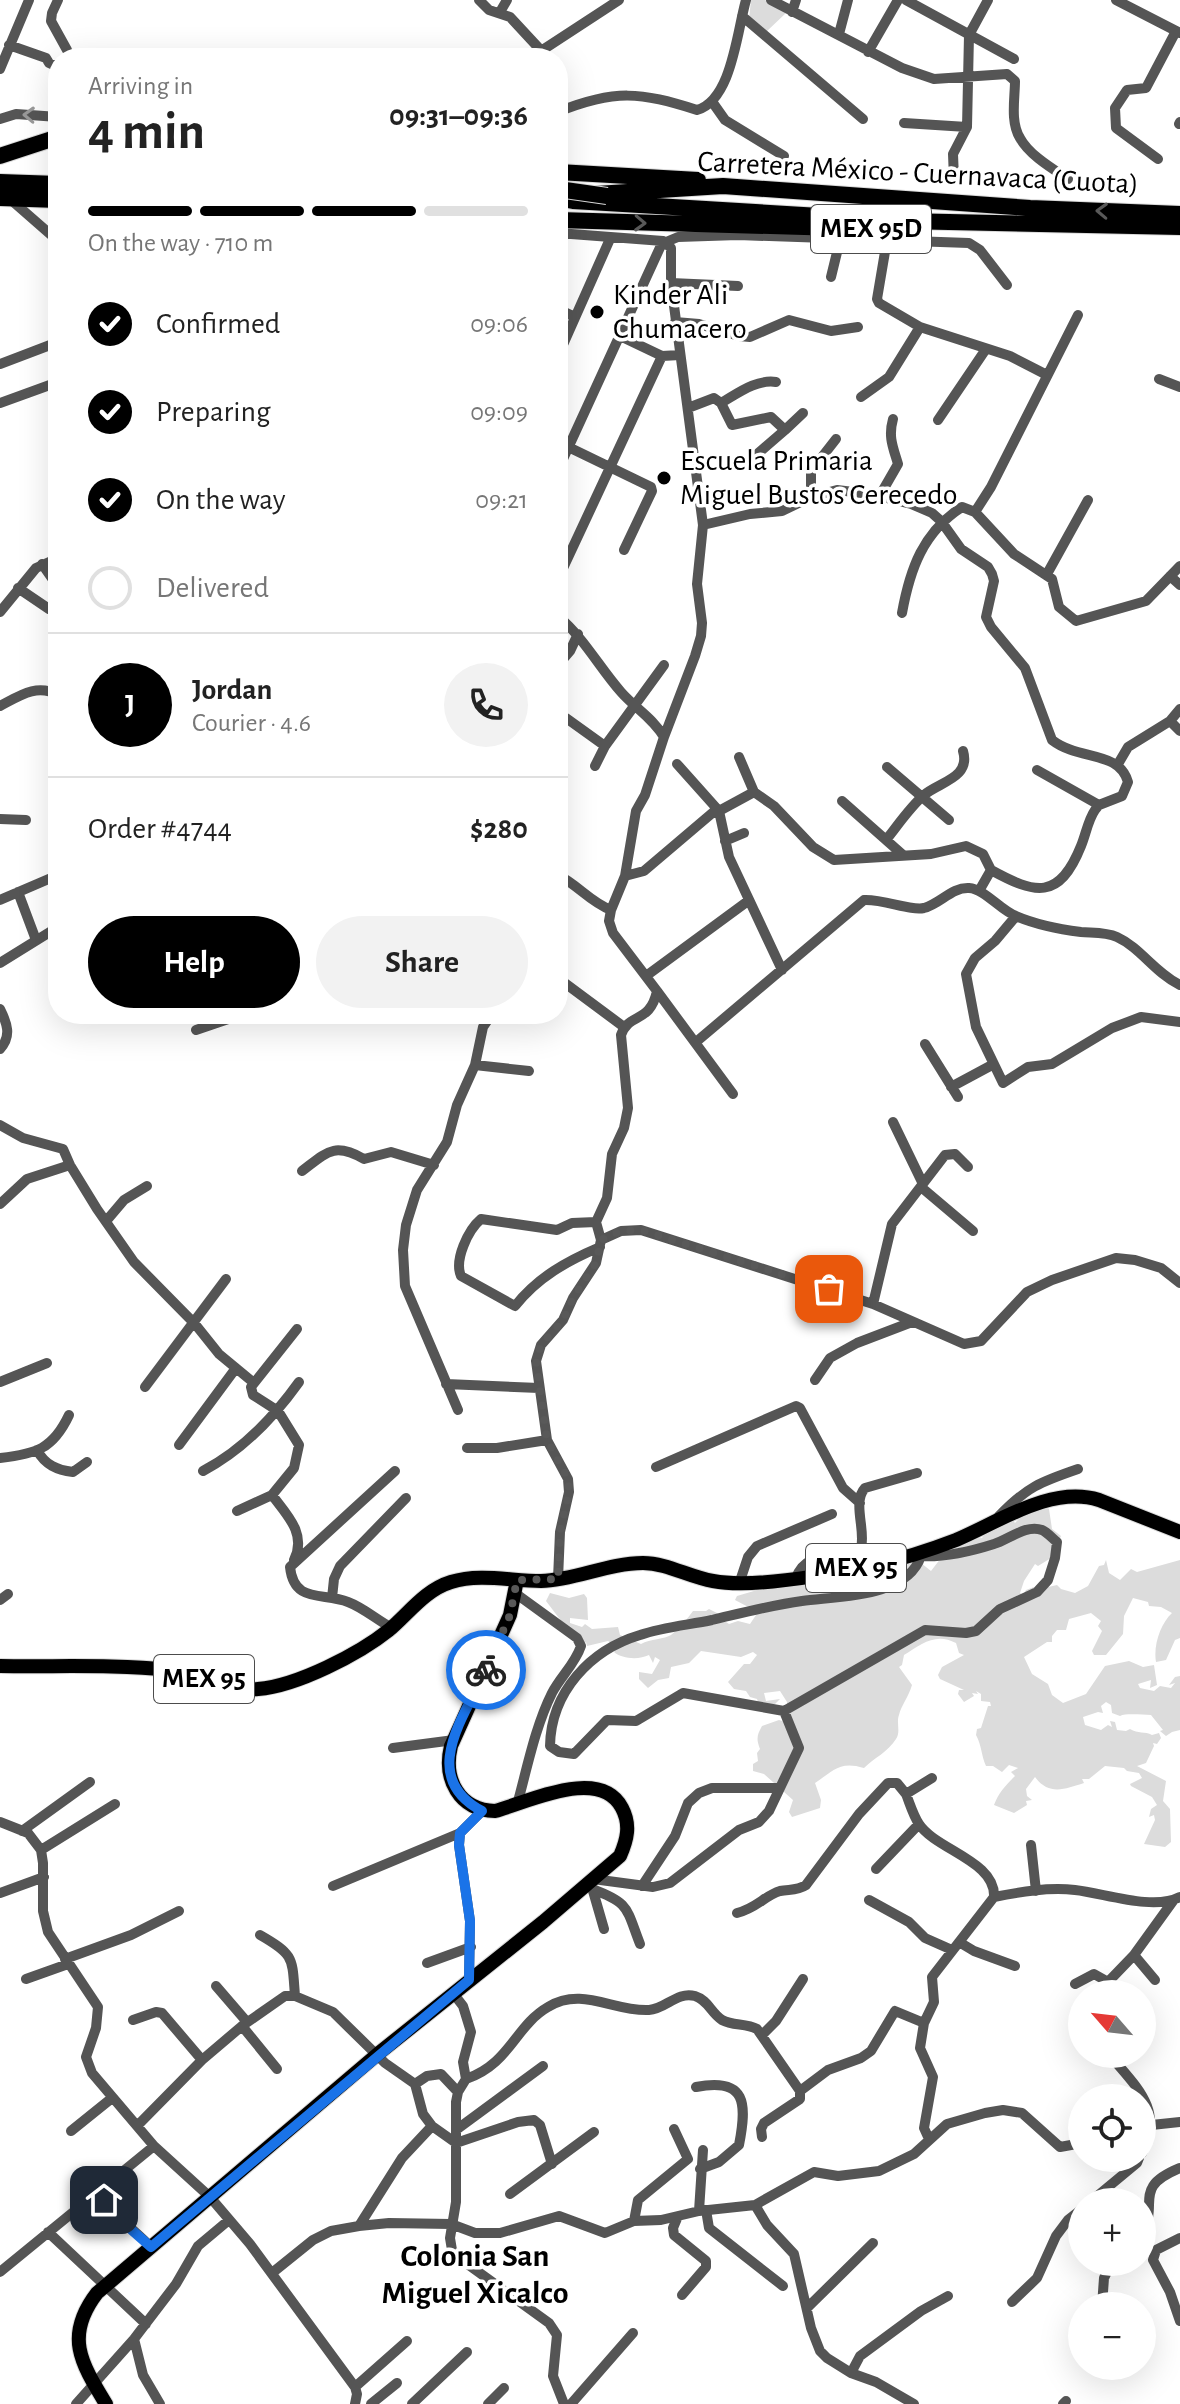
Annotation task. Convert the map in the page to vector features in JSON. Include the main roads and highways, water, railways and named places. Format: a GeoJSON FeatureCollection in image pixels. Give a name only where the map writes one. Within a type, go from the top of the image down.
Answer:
{"type":"FeatureCollection","features":[{"type":"Feature","properties":{"kind":"highway"},"geometry":{"type":"LineString","coordinates":[[0,156],[48,140]]}},
{"type":"Feature","properties":{"kind":"highway"},"geometry":{"type":"LineString","coordinates":[[0,166],[48,151]]}},
{"type":"Feature","properties":{"kind":"highway"},"geometry":{"type":"LineString","coordinates":[[568,173],[706,180],[723,186]]}},
{"type":"Feature","properties":{"kind":"highway"},"geometry":{"type":"LineString","coordinates":[[0,182],[48,184]]}},
{"type":"Feature","properties":{"kind":"highway","name":"Carretera México - Cuernavaca (Cuota)"},"geometry":{"type":"LineString","coordinates":[[568,196],[723,186],[1030,208],[1180,214]]}},
{"type":"Feature","properties":{"kind":"highway"},"geometry":{"type":"LineString","coordinates":[[568,190],[704,204],[898,218],[975,218],[1006,215],[1030,208]]}},
{"type":"Feature","properties":{"kind":"highway"},"geometry":{"type":"LineString","coordinates":[[779,190],[798,211]]}},
{"type":"Feature","properties":{"kind":"highway"},"geometry":{"type":"LineString","coordinates":[[4,198],[48,200]]}},
{"type":"Feature","properties":{"kind":"highway"},"geometry":{"type":"LineString","coordinates":[[568,200],[903,221],[1180,227]]}},
{"type":"Feature","properties":{"kind":"highway","name":"Carretera México - Cuernavaca (Cuota)"},"geometry":{"type":"LineString","coordinates":[[568,229],[1180,238]]}},
{"type":"Feature","properties":{"kind":"main road","name":"MEX 95"},"geometry":{"type":"LineString","coordinates":[[0,1666],[173,1671],[235,1687],[257,1689],[291,1680],[351,1656],[392,1628],[422,1599],[443,1585],[466,1578],[516,1586],[644,1563],[713,1581],[739,1584],[796,1578],[876,1565],[925,1552],[1040,1503],[1065,1497],[1089,1497],[1180,1532]]}},
{"type":"Feature","properties":{"kind":"main road"},"geometry":{"type":"LineString","coordinates":[[106,2404],[79,2351],[77,2330],[84,2309],[104,2287],[378,2055],[592,1883],[620,1856],[627,1841],[628,1821],[621,1805],[608,1793],[590,1786],[572,1788],[495,1811],[482,1811],[464,1801],[454,1789],[448,1765],[454,1740],[510,1615],[516,1586]]}},
{"type":"Feature","properties":{"kind":"place","name":"Kinder Ali Chumacero"},"geometry":{"type":"Point","coordinates":[597,312]}},
{"type":"Feature","properties":{"kind":"place","name":"Escuela Primaria Miguel Bustos Cerecedo"},"geometry":{"type":"Point","coordinates":[664,478]}},
{"type":"Feature","properties":{"kind":"district","name":"Colonia San Miguel Xicalco"},"geometry":{"type":"Point","coordinates":[475,2274]}}]}
